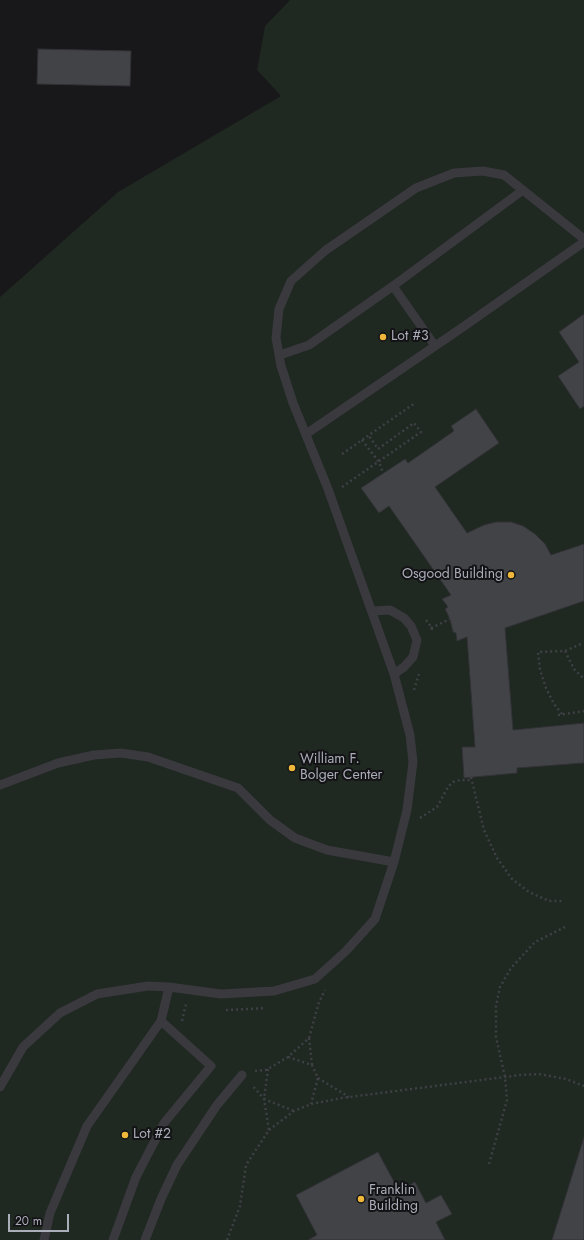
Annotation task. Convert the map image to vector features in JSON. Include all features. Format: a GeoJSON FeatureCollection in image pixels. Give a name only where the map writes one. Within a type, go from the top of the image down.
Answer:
{"type":"FeatureCollection","features":[{"type":"Feature","properties":{"kind":"lane"},"geometry":{"type":"LineString","coordinates":[[0,1087],[23,1047],[60,1013],[98,994],[148,986],[169,987],[221,994],[274,991],[315,979],[346,951],[375,919],[394,862],[406,810],[413,762],[410,735],[394,674],[372,611],[328,489],[293,403],[281,366],[276,338],[280,309],[291,281],[326,250],[416,188],[454,173],[483,171],[504,175],[584,239]]}},
{"type":"Feature","properties":{"kind":"lane"},"geometry":{"type":"LineString","coordinates":[[280,355],[309,345],[393,286],[523,190]]}},
{"type":"Feature","properties":{"kind":"lane"},"geometry":{"type":"LineString","coordinates":[[306,434],[584,242]]}},
{"type":"Feature","properties":{"kind":"lane"},"geometry":{"type":"LineString","coordinates":[[393,286],[435,346]]}},
{"type":"Feature","properties":{"kind":"lane"},"geometry":{"type":"LineString","coordinates":[[372,611],[390,610],[404,618],[411,626],[417,640],[413,657],[404,667],[394,674]]}},
{"type":"Feature","properties":{"kind":"lane"},"geometry":{"type":"LineString","coordinates":[[0,785],[58,763],[94,754],[121,753],[148,757],[238,788],[270,820],[295,838],[327,850],[394,862]]}},
{"type":"Feature","properties":{"kind":"lane"},"geometry":{"type":"LineString","coordinates":[[44,1240],[50,1213],[87,1126],[161,1020],[169,987]]}},
{"type":"Feature","properties":{"kind":"lane"},"geometry":{"type":"LineString","coordinates":[[112,1240],[136,1177],[164,1123],[211,1066],[161,1020]]}},
{"type":"Feature","properties":{"kind":"lane"},"geometry":{"type":"LineString","coordinates":[[145,1240],[161,1199],[177,1165],[216,1105],[242,1075]]}},
{"type":"Feature","properties":{"kind":"path"},"geometry":{"type":"LineString","coordinates":[[342,454],[415,403]]}},
{"type":"Feature","properties":{"kind":"path"},"geometry":{"type":"LineString","coordinates":[[339,489],[421,432],[414,423],[378,449],[368,436]]}},
{"type":"Feature","properties":{"kind":"path"},"geometry":{"type":"LineString","coordinates":[[362,440],[378,462],[383,473]]}},
{"type":"Feature","properties":{"kind":"path"},"geometry":{"type":"LineString","coordinates":[[424,618],[432,628],[430,634]]}},
{"type":"Feature","properties":{"kind":"path"},"geometry":{"type":"LineString","coordinates":[[583,644],[565,651],[538,652],[540,670],[546,688],[560,715],[584,711]]}},
{"type":"Feature","properties":{"kind":"path"},"geometry":{"type":"LineString","coordinates":[[565,651],[574,669],[584,679]]}},
{"type":"Feature","properties":{"kind":"path"},"geometry":{"type":"LineString","coordinates":[[415,698],[413,690],[421,669]]}},
{"type":"Feature","properties":{"kind":"path"},"geometry":{"type":"LineString","coordinates":[[419,818],[437,807],[448,787],[453,782],[472,778],[484,830],[497,858],[512,879],[528,892],[549,901],[563,901]]}},
{"type":"Feature","properties":{"kind":"path"},"geometry":{"type":"LineString","coordinates":[[417,822],[420,810]]}},
{"type":"Feature","properties":{"kind":"path"},"geometry":{"type":"LineString","coordinates":[[489,1164],[506,1100],[505,1077],[496,1037],[496,1006],[500,987],[511,968],[535,942],[565,927]]}},
{"type":"Feature","properties":{"kind":"path"},"geometry":{"type":"LineString","coordinates":[[320,1002],[309,1038],[312,1065],[318,1078],[350,1097]]}},
{"type":"Feature","properties":{"kind":"path"},"geometry":{"type":"LineString","coordinates":[[188,1026],[182,1021],[186,1003],[192,1005]]}},
{"type":"Feature","properties":{"kind":"path"},"geometry":{"type":"LineString","coordinates":[[224,1010],[261,1009],[269,1007]]}},
{"type":"Feature","properties":{"kind":"path"},"geometry":{"type":"LineString","coordinates":[[294,1111],[264,1099],[254,1086],[242,1075],[247,1072],[266,1070],[288,1056],[309,1038]]}},
{"type":"Feature","properties":{"kind":"path"},"geometry":{"type":"LineString","coordinates":[[288,1056],[312,1065]]}},
{"type":"Feature","properties":{"kind":"path"},"geometry":{"type":"LineString","coordinates":[[268,1068],[264,1099],[269,1130]]}},
{"type":"Feature","properties":{"kind":"path"},"geometry":{"type":"LineString","coordinates":[[227,1240],[240,1206],[246,1165],[269,1130],[294,1111],[310,1104],[350,1097],[520,1075],[539,1074],[566,1079],[584,1086]]}},
{"type":"Feature","properties":{"kind":"path"},"geometry":{"type":"LineString","coordinates":[[310,1104],[318,1078]]}},
{"type":"Feature","properties":{"kind":"shaded area","name":"William F. Bolger Center"},"geometry":{"type":"Polygon","coordinates":[[[290,0],[584,0],[584,1240],[0,1240],[0,297],[118,192],[281,96],[257,70],[265,26],[290,0]]]}},
{"type":"Feature","properties":{"kind":"building"},"geometry":{"type":"Polygon","coordinates":[[[38,49],[131,51],[130,86],[37,84],[38,49]]]}},
{"type":"Feature","properties":{"kind":"building"},"geometry":{"type":"Polygon","coordinates":[[[584,314],[584,406],[580,409],[558,376],[579,362],[559,332],[584,314]]]}},
{"type":"Feature","properties":{"kind":"building","name":"Osgood Building"},"geometry":{"type":"Polygon","coordinates":[[[476,409],[499,443],[435,487],[467,533],[484,525],[496,522],[511,522],[523,526],[535,534],[545,544],[551,555],[584,544],[584,601],[505,628],[513,730],[584,723],[584,763],[517,768],[517,773],[464,778],[462,747],[475,747],[467,637],[457,641],[456,633],[453,632],[450,619],[445,609],[448,607],[442,599],[451,595],[389,506],[379,513],[361,488],[405,459],[408,463],[454,431],[451,426],[476,409]]]}},
{"type":"Feature","properties":{"kind":"building"},"geometry":{"type":"Polygon","coordinates":[[[584,1137],[584,1240],[552,1240],[584,1137]]]}},
{"type":"Feature","properties":{"kind":"building","name":"Franklin Building"},"geometry":{"type":"Polygon","coordinates":[[[378,1152],[399,1191],[415,1182],[426,1203],[441,1195],[452,1214],[436,1222],[445,1240],[308,1240],[317,1235],[296,1195],[378,1152]]]}},
{"type":"Feature","properties":{"kind":"place","name":"Lot #3"},"geometry":{"type":"Point","coordinates":[383,337]}},
{"type":"Feature","properties":{"kind":"place","name":"Osgood Building"},"geometry":{"type":"Point","coordinates":[511,575]}},
{"type":"Feature","properties":{"kind":"place","name":"William F. Bolger Center"},"geometry":{"type":"Point","coordinates":[292,768]}},
{"type":"Feature","properties":{"kind":"place","name":"Lot #2"},"geometry":{"type":"Point","coordinates":[125,1135]}},
{"type":"Feature","properties":{"kind":"place","name":"Franklin Building"},"geometry":{"type":"Point","coordinates":[361,1199]}}]}
